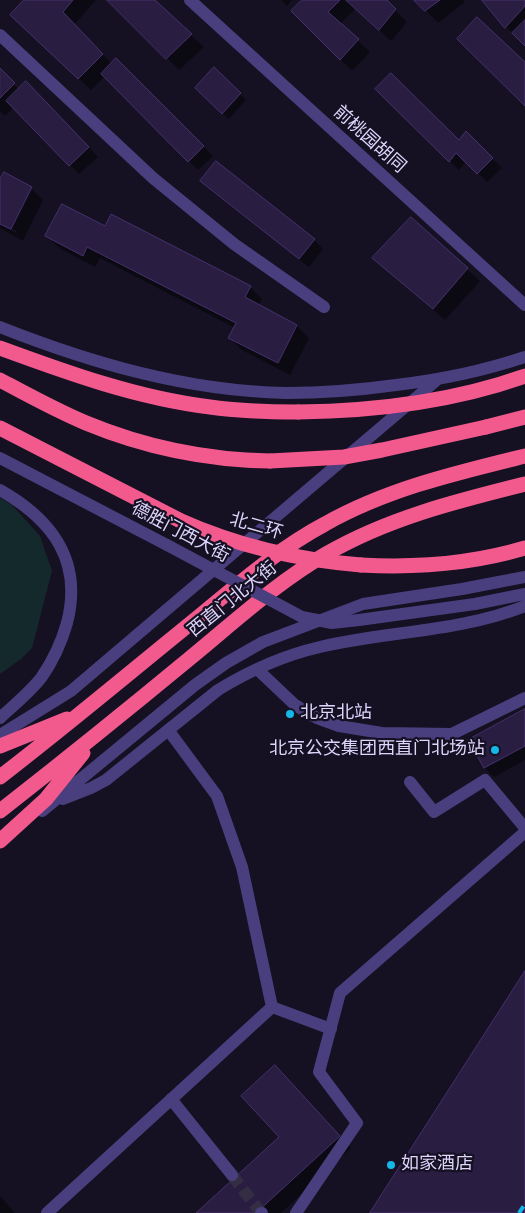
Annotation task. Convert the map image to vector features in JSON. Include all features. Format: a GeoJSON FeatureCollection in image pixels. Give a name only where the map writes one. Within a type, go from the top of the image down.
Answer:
{"type":"FeatureCollection","features":[{"type":"Feature","properties":{"kind":"highway"},"geometry":{"type":"LineString","coordinates":[[0,348],[98,383],[156,398],[231,410],[341,411],[414,404],[481,389],[525,376]]}},
{"type":"Feature","properties":{"kind":"highway"},"geometry":{"type":"LineString","coordinates":[[0,380],[77,419],[131,439],[208,456],[270,461],[344,457],[525,417]]}},
{"type":"Feature","properties":{"kind":"highway","name":"北二环"},"geometry":{"type":"LineString","coordinates":[[0,428],[179,520],[260,549],[310,559],[361,565],[395,566],[450,563],[498,556],[525,548]]}},
{"type":"Feature","properties":{"kind":"highway","name":"西直门北大街"},"geometry":{"type":"LineString","coordinates":[[0,778],[260,567],[299,538],[368,502],[411,486],[525,456]]}},
{"type":"Feature","properties":{"kind":"highway","name":"西直门北大街"},"geometry":{"type":"LineString","coordinates":[[0,811],[302,568],[370,532],[420,512],[525,484]]}},
{"type":"Feature","properties":{"kind":"highway"},"geometry":{"type":"LineString","coordinates":[[0,746],[72,718],[84,710]]}},
{"type":"Feature","properties":{"kind":"highway"},"geometry":{"type":"LineString","coordinates":[[0,841],[40,806],[83,753],[110,724]]}},
{"type":"Feature","properties":{"kind":"street","name":"前桃园胡同"},"geometry":{"type":"LineString","coordinates":[[190,0],[525,305]]}},
{"type":"Feature","properties":{"kind":"street"},"geometry":{"type":"LineString","coordinates":[[0,35],[154,178],[234,244],[324,307]]}},
{"type":"Feature","properties":{"kind":"street"},"geometry":{"type":"LineString","coordinates":[[0,327],[56,348],[116,367],[172,380],[279,393],[375,388],[438,380],[525,357]]}},
{"type":"Feature","properties":{"kind":"street"},"geometry":{"type":"LineString","coordinates":[[0,735],[71,691],[438,380]]}},
{"type":"Feature","properties":{"kind":"street","name":"德胜门西大街"},"geometry":{"type":"LineString","coordinates":[[0,458],[302,617],[332,623],[475,604],[525,594]]}},
{"type":"Feature","properties":{"kind":"street"},"geometry":{"type":"LineString","coordinates":[[0,490],[32,511],[52,533],[63,549],[72,588],[68,619],[56,654],[39,680],[0,718]]}},
{"type":"Feature","properties":{"kind":"street"},"geometry":{"type":"LineString","coordinates":[[0,841],[48,806],[195,685],[226,663],[263,642],[363,604],[473,588],[525,577]]}},
{"type":"Feature","properties":{"kind":"street"},"geometry":{"type":"LineString","coordinates":[[48,806],[106,780],[218,690],[296,654],[318,648],[475,622],[525,606]]}},
{"type":"Feature","properties":{"kind":"street"},"geometry":{"type":"LineString","coordinates":[[258,670],[295,705],[317,718],[339,726],[382,734],[452,734],[525,698]]}},
{"type":"Feature","properties":{"kind":"street"},"geometry":{"type":"LineString","coordinates":[[169,730],[217,796],[242,867],[272,1007]]}},
{"type":"Feature","properties":{"kind":"street"},"geometry":{"type":"LineString","coordinates":[[296,1213],[357,1123],[318,1072],[340,993],[525,830],[485,780],[434,812],[410,782]]}},
{"type":"Feature","properties":{"kind":"street"},"geometry":{"type":"LineString","coordinates":[[272,1007],[331,1029]]}},
{"type":"Feature","properties":{"kind":"street"},"geometry":{"type":"LineString","coordinates":[[47,1213],[272,1007]]}},
{"type":"Feature","properties":{"kind":"street"},"geometry":{"type":"LineString","coordinates":[[171,1099],[232,1175]]}},
{"type":"Feature","properties":{"kind":"green space"},"geometry":{"type":"Polygon","coordinates":[[[0,498],[12,505],[40,536],[52,571],[32,648],[21,659],[0,674],[0,498]]]}},
{"type":"Feature","properties":{"kind":"building"},"geometry":{"type":"Polygon","coordinates":[[[24,0],[73,0],[63,12],[103,54],[78,79],[10,15],[24,0]]]}},
{"type":"Feature","properties":{"kind":"building"},"geometry":{"type":"Polygon","coordinates":[[[107,0],[155,0],[192,34],[166,59],[107,0]]]}},
{"type":"Feature","properties":{"kind":"building"},"geometry":{"type":"Polygon","coordinates":[[[302,0],[340,0],[328,12],[359,39],[340,60],[291,11],[302,0]]]}},
{"type":"Feature","properties":{"kind":"building"},"geometry":{"type":"Polygon","coordinates":[[[346,0],[387,0],[396,9],[379,30],[346,0]]]}},
{"type":"Feature","properties":{"kind":"building"},"geometry":{"type":"Polygon","coordinates":[[[414,0],[440,0],[425,11],[414,0]]]}},
{"type":"Feature","properties":{"kind":"building"},"geometry":{"type":"Polygon","coordinates":[[[482,0],[525,0],[525,6],[505,28],[482,0]]]}},
{"type":"Feature","properties":{"kind":"building"},"geometry":{"type":"Polygon","coordinates":[[[477,17],[525,62],[525,106],[457,39],[477,17]]]}},
{"type":"Feature","properties":{"kind":"building"},"geometry":{"type":"Polygon","coordinates":[[[525,20],[525,46],[512,33],[525,20]]]}},
{"type":"Feature","properties":{"kind":"building"},"geometry":{"type":"Polygon","coordinates":[[[116,58],[204,146],[188,162],[101,74],[116,58]]]}},
{"type":"Feature","properties":{"kind":"building"},"geometry":{"type":"Polygon","coordinates":[[[214,67],[241,93],[222,114],[195,88],[214,67]]]}},
{"type":"Feature","properties":{"kind":"building"},"geometry":{"type":"Polygon","coordinates":[[[0,68],[15,83],[0,98],[0,68]]]}},
{"type":"Feature","properties":{"kind":"building"},"geometry":{"type":"Polygon","coordinates":[[[391,73],[459,140],[466,131],[493,158],[477,174],[456,153],[449,162],[375,89],[391,73]]]}},
{"type":"Feature","properties":{"kind":"building"},"geometry":{"type":"Polygon","coordinates":[[[26,81],[89,147],[69,166],[6,101],[26,81]]]}},
{"type":"Feature","properties":{"kind":"building"},"geometry":{"type":"Polygon","coordinates":[[[216,161],[315,239],[299,259],[200,181],[216,161]]]}},
{"type":"Feature","properties":{"kind":"building"},"geometry":{"type":"Polygon","coordinates":[[[4,172],[32,187],[11,229],[0,224],[0,179],[4,172]]]}},
{"type":"Feature","properties":{"kind":"building"},"geometry":{"type":"Polygon","coordinates":[[[62,204],[105,226],[111,214],[251,286],[245,297],[297,325],[278,363],[228,338],[236,323],[87,247],[83,256],[45,236],[62,204]]]}},
{"type":"Feature","properties":{"kind":"building"},"geometry":{"type":"Polygon","coordinates":[[[411,217],[468,268],[433,309],[372,258],[411,217]]]}},
{"type":"Feature","properties":{"kind":"building"},"geometry":{"type":"Polygon","coordinates":[[[525,709],[525,746],[484,768],[468,740],[525,709]]]}},
{"type":"Feature","properties":{"kind":"building"},"geometry":{"type":"Polygon","coordinates":[[[525,971],[525,1213],[370,1213],[525,971]]]}},
{"type":"Feature","properties":{"kind":"building"},"geometry":{"type":"Polygon","coordinates":[[[275,1065],[340,1136],[256,1213],[196,1213],[279,1137],[241,1096],[275,1065]]]}},
{"type":"Feature","properties":{"kind":"tunnel"},"geometry":{"type":"LineString","coordinates":[[232,1175],[261,1213]]}},
{"type":"Feature","properties":{"kind":"railway"},"geometry":{"type":"LineString","coordinates":[[519,1213],[525,1204]]}},
{"type":"Feature","properties":{"kind":"place","name":"北京北站"},"geometry":{"type":"Point","coordinates":[290,714]}},
{"type":"Feature","properties":{"kind":"place","name":"北京公交集团西直门北场站"},"geometry":{"type":"Point","coordinates":[495,750]}},
{"type":"Feature","properties":{"kind":"place","name":"如家酒店"},"geometry":{"type":"Point","coordinates":[391,1165]}}]}
